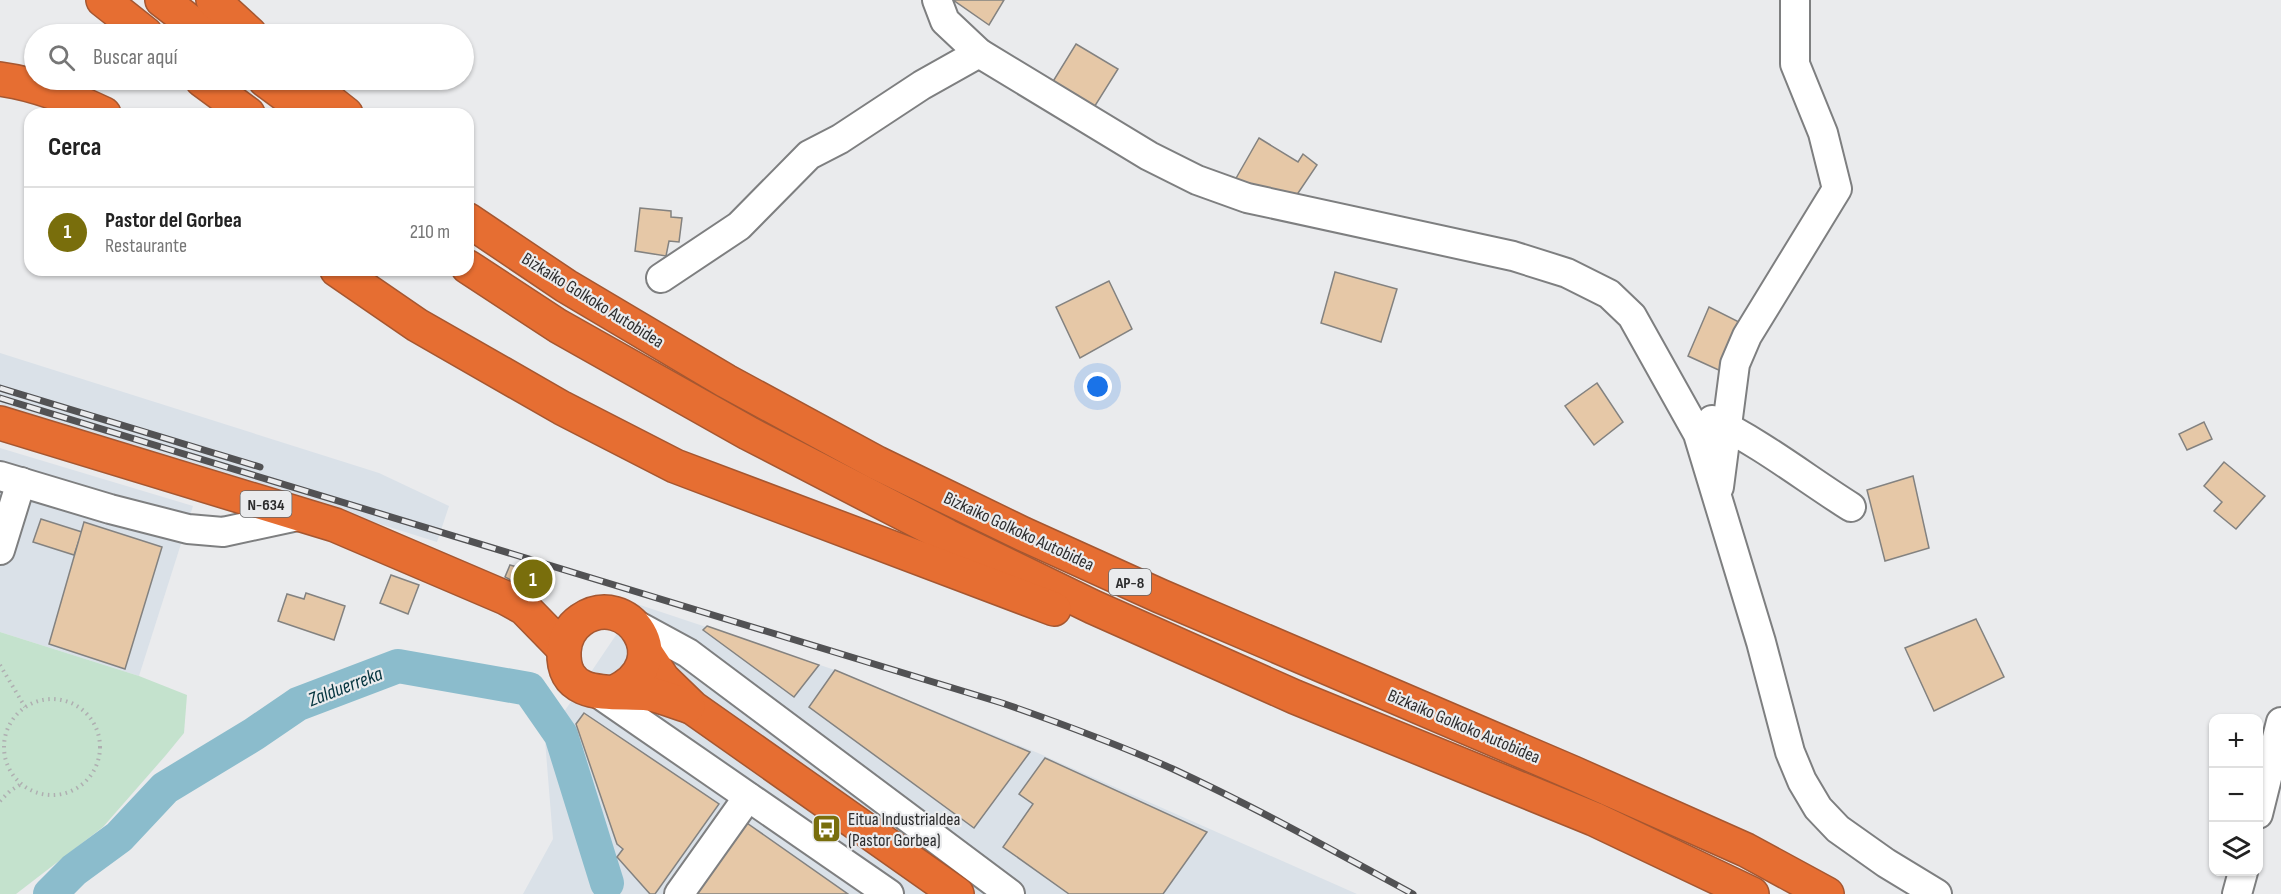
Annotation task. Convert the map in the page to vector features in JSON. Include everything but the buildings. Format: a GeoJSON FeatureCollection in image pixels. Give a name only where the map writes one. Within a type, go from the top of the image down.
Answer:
{"type":"FeatureCollection","features":[{"type":"Feature","properties":{"kind":"highway"},"geometry":{"type":"LineString","coordinates":[[103,0],[133,24]]}},
{"type":"Feature","properties":{"kind":"highway"},"geometry":{"type":"LineString","coordinates":[[162,0],[193,24]]}},
{"type":"Feature","properties":{"kind":"highway"},"geometry":{"type":"LineString","coordinates":[[213,0],[239,24]]}},
{"type":"Feature","properties":{"kind":"highway"},"geometry":{"type":"LineString","coordinates":[[9,80],[24,84]]}},
{"type":"Feature","properties":{"kind":"highway"},"geometry":{"type":"LineString","coordinates":[[44,90],[65,96],[91,108]]}},
{"type":"Feature","properties":{"kind":"highway"},"geometry":{"type":"LineString","coordinates":[[216,90],[240,108]]}},
{"type":"Feature","properties":{"kind":"highway"},"geometry":{"type":"LineString","coordinates":[[278,90],[303,108]]}},
{"type":"Feature","properties":{"kind":"highway"},"geometry":{"type":"LineString","coordinates":[[316,90],[338,108]]}},
{"type":"Feature","properties":{"kind":"highway","name":"Bizkaiko Golkoko Autobidea"},"geometry":{"type":"LineString","coordinates":[[474,224],[586,298],[726,381],[877,463],[1023,534],[1160,596],[1735,845],[1827,894]]}},
{"type":"Feature","properties":{"kind":"highway","name":"Bizkaiko Golkoko Autobidea"},"geometry":{"type":"LineString","coordinates":[[474,271],[558,326],[747,434],[947,536],[1083,602],[1295,697],[1594,819],[1752,894]]}},
{"type":"Feature","properties":{"kind":"highway"},"geometry":{"type":"LineString","coordinates":[[347,276],[417,325],[562,408],[675,466],[900,552],[1295,697]]}},
{"type":"Feature","properties":{"kind":"highway","name":"N-634"},"geometry":{"type":"LineString","coordinates":[[0,423],[335,525],[438,568],[524,608],[564,649],[569,672],[576,682],[587,689],[607,693],[651,694],[693,708]]}},
{"type":"Feature","properties":{"kind":"highway","name":"N-634"},"geometry":{"type":"LineString","coordinates":[[524,608],[557,615],[610,613],[631,622],[643,640],[645,652],[663,679],[693,708],[957,894]]}},
{"type":"Feature","properties":{"kind":"highway"},"geometry":{"type":"LineString","coordinates":[[564,649],[572,629],[588,615]]}},
{"type":"Feature","properties":{"kind":"highway"},"geometry":{"type":"LineString","coordinates":[[607,693],[627,687],[637,677],[643,665],[645,652]]}},
{"type":"Feature","properties":{"kind":"street"},"geometry":{"type":"LineString","coordinates":[[937,0],[945,21],[979,53],[1149,156],[1197,180],[1247,198],[1513,256],[1567,273],[1609,294],[1632,315],[1698,434],[1761,642],[1790,752],[1802,781],[1818,808],[1838,829],[1886,863],[1937,894]]}},
{"type":"Feature","properties":{"kind":"street"},"geometry":{"type":"LineString","coordinates":[[1718,498],[1736,364],[1747,336],[1837,189],[1823,133],[1795,64],[1795,0]]}},
{"type":"Feature","properties":{"kind":"street"},"geometry":{"type":"LineString","coordinates":[[661,278],[739,226],[809,155],[840,139],[922,85],[979,53]]}},
{"type":"Feature","properties":{"kind":"street"},"geometry":{"type":"LineString","coordinates":[[1683,407],[1726,427],[1851,507]]}},
{"type":"Feature","properties":{"kind":"street"},"geometry":{"type":"LineString","coordinates":[[0,550],[10,479],[110,509],[188,529],[223,532],[302,515]]}},
{"type":"Feature","properties":{"kind":"street"},"geometry":{"type":"LineString","coordinates":[[631,622],[688,652],[1010,894]]}},
{"type":"Feature","properties":{"kind":"street"},"geometry":{"type":"LineString","coordinates":[[607,693],[748,797],[889,894]]}},
{"type":"Feature","properties":{"kind":"street"},"geometry":{"type":"LineString","coordinates":[[2263,796],[2281,722]]}},
{"type":"Feature","properties":{"kind":"street"},"geometry":{"type":"LineString","coordinates":[[679,894],[748,797]]}},
{"type":"Feature","properties":{"kind":"street"},"geometry":{"type":"LineString","coordinates":[[2237,894],[2242,876]]}},
{"type":"Feature","properties":{"kind":"path"},"geometry":{"type":"LineString","coordinates":[[0,665],[25,708]]}},
{"type":"Feature","properties":{"kind":"path"},"geometry":{"type":"LineString","coordinates":[[48,699],[64,700],[79,707],[90,718],[97,732],[100,747],[98,762],[90,776],[79,787],[65,793],[50,795],[34,792],[21,784],[10,772],[4,757],[4,741],[9,725],[18,712],[25,708],[32,703],[48,699]]}},
{"type":"Feature","properties":{"kind":"path"},"geometry":{"type":"LineString","coordinates":[[0,801],[21,784]]}},
{"type":"Feature","properties":{"kind":"shaded area"},"geometry":{"type":"Polygon","coordinates":[[[0,353],[379,473],[449,506],[437,542],[0,405],[0,353]]]}},
{"type":"Feature","properties":{"kind":"shaded area"},"geometry":{"type":"Polygon","coordinates":[[[0,448],[193,506],[139,676],[0,632],[0,448]]]}},
{"type":"Feature","properties":{"kind":"shaded area"},"geometry":{"type":"Polygon","coordinates":[[[637,604],[835,670],[1038,753],[1357,894],[523,894],[553,839],[545,740],[637,604]]]}},
{"type":"Feature","properties":{"kind":"green space"},"geometry":{"type":"Polygon","coordinates":[[[0,632],[139,676],[187,695],[184,733],[166,755],[103,827],[16,894],[0,894],[0,632]]]}},
{"type":"Feature","properties":{"kind":"waterway","name":"Zalduerreka"},"geometry":{"type":"LineString","coordinates":[[50,894],[74,870],[119,837],[165,788],[254,734],[298,704],[398,666],[529,689],[561,735],[607,883]]}},
{"type":"Feature","properties":{"kind":"railway"},"geometry":{"type":"LineString","coordinates":[[0,388],[260,467]]}},
{"type":"Feature","properties":{"kind":"railway"},"geometry":{"type":"LineString","coordinates":[[0,398],[1002,703],[1110,742],[1173,769],[1264,814],[1413,894]]}},
{"type":"Feature","properties":{"kind":"place","name":"Pastor del Gorbea"},"geometry":{"type":"Point","coordinates":[533,579]}},
{"type":"Feature","properties":{"kind":"place","name":"Eitua Industrialdea (Pastor Gorbea)"},"geometry":{"type":"Point","coordinates":[827,829]}}]}
